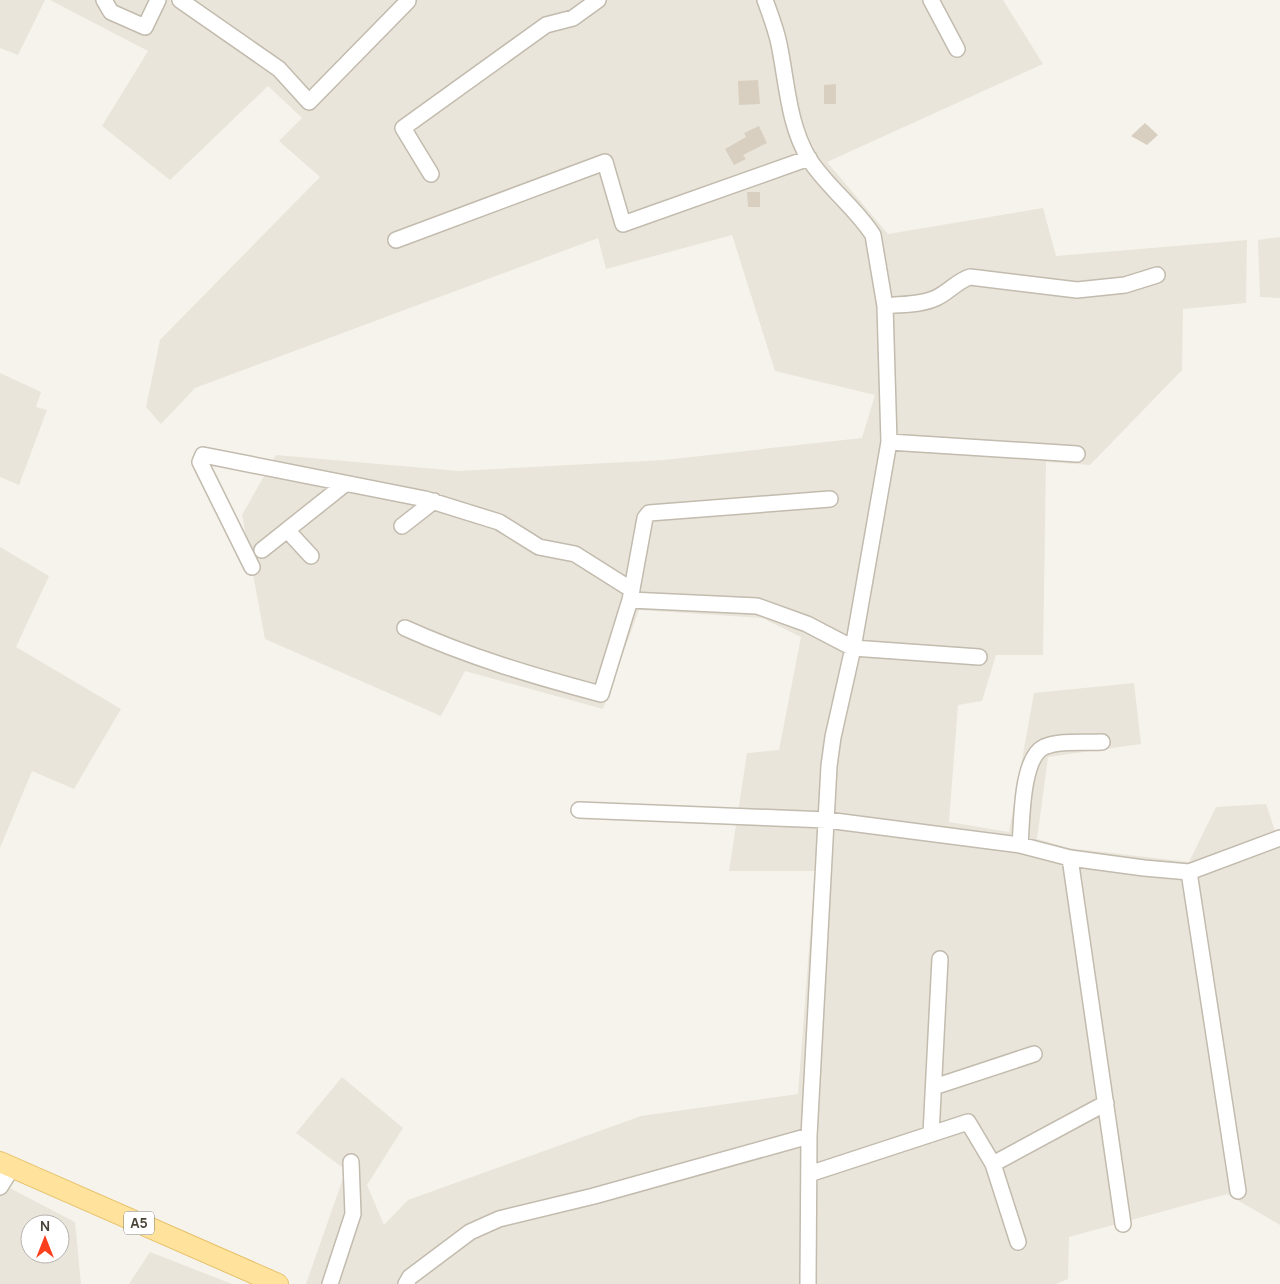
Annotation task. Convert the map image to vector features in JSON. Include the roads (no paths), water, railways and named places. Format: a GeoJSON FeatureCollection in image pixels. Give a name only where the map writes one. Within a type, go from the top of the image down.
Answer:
{"type":"FeatureCollection","features":[{"type":"Feature","properties":{"kind":"main road","name":"A5"},"geometry":{"type":"LineString","coordinates":[[6,1165],[278,1284]]}},
{"type":"Feature","properties":{"kind":"street"},"geometry":{"type":"LineString","coordinates":[[104,0],[111,12],[145,27],[158,0]]}},
{"type":"Feature","properties":{"kind":"street"},"geometry":{"type":"LineString","coordinates":[[180,0],[279,68],[309,102],[408,1]]}},
{"type":"Feature","properties":{"kind":"street"},"geometry":{"type":"LineString","coordinates":[[431,174],[404,128],[546,24],[573,18],[598,0]]}},
{"type":"Feature","properties":{"kind":"street"},"geometry":{"type":"LineString","coordinates":[[765,0],[779,42],[796,132],[809,158],[832,190],[867,225],[873,235],[885,306],[889,442],[853,648],[833,738],[829,766],[809,1136],[808,1284]]}},
{"type":"Feature","properties":{"kind":"street"},"geometry":{"type":"LineString","coordinates":[[931,0],[957,49]]}},
{"type":"Feature","properties":{"kind":"street"},"geometry":{"type":"LineString","coordinates":[[396,240],[605,162],[623,224],[809,158]]}},
{"type":"Feature","properties":{"kind":"street"},"geometry":{"type":"LineString","coordinates":[[885,306],[926,302],[938,297],[962,279],[970,276],[1077,290],[1125,285],[1157,275]]}},
{"type":"Feature","properties":{"kind":"street"},"geometry":{"type":"LineString","coordinates":[[889,442],[1077,454]]}},
{"type":"Feature","properties":{"kind":"street"},"geometry":{"type":"LineString","coordinates":[[252,567],[200,462],[203,454],[434,501],[499,522],[539,547],[575,554],[631,595],[758,606],[807,624],[853,648],[979,657]]}},
{"type":"Feature","properties":{"kind":"street"},"geometry":{"type":"LineString","coordinates":[[262,550],[345,484]]}},
{"type":"Feature","properties":{"kind":"street"},"geometry":{"type":"LineString","coordinates":[[405,628],[455,651],[536,677],[601,694],[631,595],[645,518],[648,513],[830,499]]}},
{"type":"Feature","properties":{"kind":"street"},"geometry":{"type":"LineString","coordinates":[[402,526],[434,501]]}},
{"type":"Feature","properties":{"kind":"street"},"geometry":{"type":"LineString","coordinates":[[287,530],[311,556]]}},
{"type":"Feature","properties":{"kind":"street"},"geometry":{"type":"LineString","coordinates":[[1020,845],[1024,788],[1033,756],[1042,748],[1050,745],[1102,742]]}},
{"type":"Feature","properties":{"kind":"street"},"geometry":{"type":"LineString","coordinates":[[579,810],[827,820],[1020,845],[1070,858],[1189,872],[1280,838]]}},
{"type":"Feature","properties":{"kind":"street"},"geometry":{"type":"LineString","coordinates":[[1070,858],[1123,1224]]}},
{"type":"Feature","properties":{"kind":"street"},"geometry":{"type":"LineString","coordinates":[[1189,872],[1238,1191]]}},
{"type":"Feature","properties":{"kind":"street"},"geometry":{"type":"LineString","coordinates":[[931,1134],[940,959]]}},
{"type":"Feature","properties":{"kind":"street"},"geometry":{"type":"LineString","coordinates":[[934,1087],[1034,1054]]}},
{"type":"Feature","properties":{"kind":"street"},"geometry":{"type":"LineString","coordinates":[[993,1164],[1106,1103]]}},
{"type":"Feature","properties":{"kind":"street"},"geometry":{"type":"LineString","coordinates":[[808,1174],[968,1122],[993,1164],[1018,1242]]}},
{"type":"Feature","properties":{"kind":"street"},"geometry":{"type":"LineString","coordinates":[[406,1284],[410,1277],[470,1232],[499,1219],[594,1196],[809,1136]]}},
{"type":"Feature","properties":{"kind":"street"},"geometry":{"type":"LineString","coordinates":[[330,1284],[353,1214],[351,1162]]}},
{"type":"Feature","properties":{"kind":"street"},"geometry":{"type":"LineString","coordinates":[[0,1187],[6,1165]]}}]}
